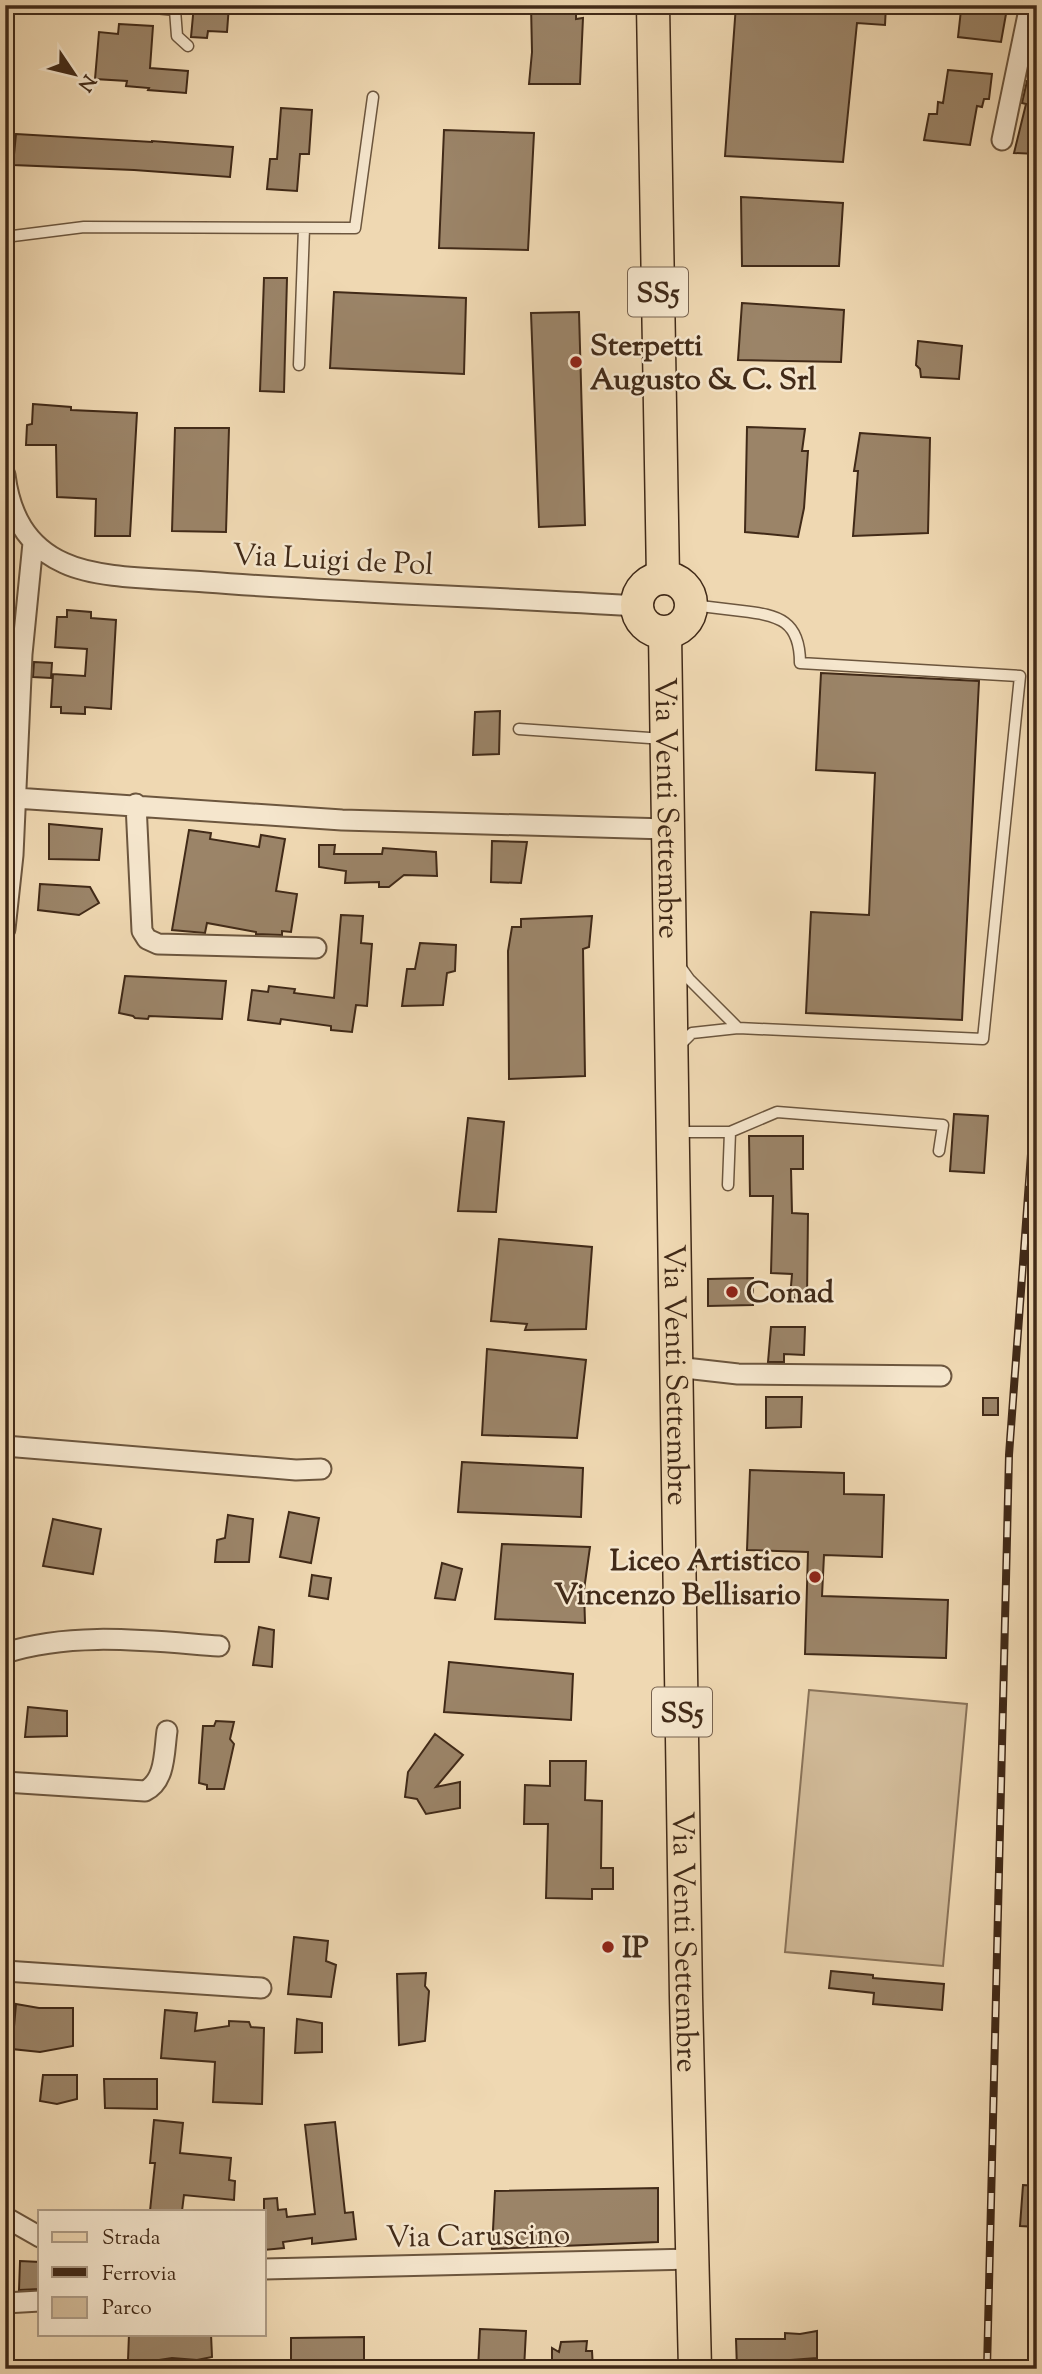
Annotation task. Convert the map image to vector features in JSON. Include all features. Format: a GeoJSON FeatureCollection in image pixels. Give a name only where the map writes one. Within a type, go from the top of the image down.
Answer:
{"type":"FeatureCollection","features":[{"type":"Feature","properties":{"kind":"main road","name":"SS5"},"geometry":{"type":"LineString","coordinates":[[653,5],[663,578]]}},
{"type":"Feature","properties":{"kind":"main road"},"geometry":{"type":"LineString","coordinates":[[663,578],[680,582],[690,596],[692,605],[691,613],[681,627],[665,633],[649,628],[638,614],[637,606],[642,590],[655,580],[663,578]]}},
{"type":"Feature","properties":{"kind":"main road","name":"Via Venti Settembre"},"geometry":{"type":"LineString","coordinates":[[665,633],[695,2369]]}},
{"type":"Feature","properties":{"kind":"street"},"geometry":{"type":"LineString","coordinates":[[1002,140],[1030,5]]}},
{"type":"Feature","properties":{"kind":"street"},"geometry":{"type":"LineString","coordinates":[[5,475],[14,514],[33,543],[22,654],[11,874],[5,929]]}},
{"type":"Feature","properties":{"kind":"street","name":"Via Luigi de Pol"},"geometry":{"type":"LineString","coordinates":[[33,543],[65,564],[129,576],[637,606]]}},
{"type":"Feature","properties":{"kind":"street"},"geometry":{"type":"LineString","coordinates":[[15,798],[136,804],[342,820],[667,829]]}},
{"type":"Feature","properties":{"kind":"street"},"geometry":{"type":"LineString","coordinates":[[136,804],[142,931],[147,939],[158,944],[316,948]]}},
{"type":"Feature","properties":{"kind":"street"},"geometry":{"type":"LineString","coordinates":[[676,1367],[738,1374],[941,1376]]}},
{"type":"Feature","properties":{"kind":"street"},"geometry":{"type":"LineString","coordinates":[[5,1446],[296,1470],[321,1469]]}},
{"type":"Feature","properties":{"kind":"street"},"geometry":{"type":"LineString","coordinates":[[5,1653],[33,1644],[64,1641],[151,1641],[219,1646]]}},
{"type":"Feature","properties":{"kind":"street"},"geometry":{"type":"LineString","coordinates":[[5,1782],[145,1791],[157,1783],[161,1774],[167,1731]]}},
{"type":"Feature","properties":{"kind":"street"},"geometry":{"type":"LineString","coordinates":[[5,1970],[261,1988]]}},
{"type":"Feature","properties":{"kind":"street"},"geometry":{"type":"LineString","coordinates":[[5,2217],[38,2235]]}},
{"type":"Feature","properties":{"kind":"street","name":"Via Caruscino"},"geometry":{"type":"LineString","coordinates":[[266,2269],[692,2259]]}},
{"type":"Feature","properties":{"kind":"street"},"geometry":{"type":"LineString","coordinates":[[5,2303],[38,2301]]}},
{"type":"Feature","properties":{"kind":"lane"},"geometry":{"type":"LineString","coordinates":[[125,5],[175,10],[177,36],[188,46]]}},
{"type":"Feature","properties":{"kind":"lane"},"geometry":{"type":"LineString","coordinates":[[5,237],[84,227],[355,228],[373,97]]}},
{"type":"Feature","properties":{"kind":"lane"},"geometry":{"type":"LineString","coordinates":[[299,365],[304,228]]}},
{"type":"Feature","properties":{"kind":"lane"},"geometry":{"type":"LineString","coordinates":[[671,1054],[692,1033],[738,1028],[983,1040],[1020,676],[800,663],[794,632],[777,617],[692,605]]}},
{"type":"Feature","properties":{"kind":"lane"},"geometry":{"type":"LineString","coordinates":[[519,729],[665,739]]}},
{"type":"Feature","properties":{"kind":"lane"},"geometry":{"type":"LineString","coordinates":[[670,952],[689,979],[738,1028]]}},
{"type":"Feature","properties":{"kind":"lane"},"geometry":{"type":"LineString","coordinates":[[673,1132],[730,1132],[777,1112],[943,1125],[939,1151]]}},
{"type":"Feature","properties":{"kind":"lane"},"geometry":{"type":"LineString","coordinates":[[728,1185],[730,1132]]}},
{"type":"Feature","properties":{"kind":"green space"},"geometry":{"type":"Polygon","coordinates":[[[809,1690],[967,1704],[943,1966],[785,1952],[809,1690]]]}},
{"type":"Feature","properties":{"kind":"building"},"geometry":{"type":"Polygon","coordinates":[[[194,5],[229,5],[227,32],[208,31],[207,38],[191,37],[194,5]]]}},
{"type":"Feature","properties":{"kind":"building"},"geometry":{"type":"Polygon","coordinates":[[[531,5],[576,5],[576,19],[583,18],[580,84],[529,84],[532,52],[531,5]]]}},
{"type":"Feature","properties":{"kind":"building"},"geometry":{"type":"Polygon","coordinates":[[[736,5],[886,5],[885,25],[857,23],[843,162],[725,156],[736,5]]]}},
{"type":"Feature","properties":{"kind":"building"},"geometry":{"type":"Polygon","coordinates":[[[970,5],[1001,5],[999,11],[1006,14],[1001,42],[958,37],[961,10],[970,9],[970,5]]]}},
{"type":"Feature","properties":{"kind":"building"},"geometry":{"type":"Polygon","coordinates":[[[119,24],[153,26],[150,68],[188,71],[186,93],[126,86],[127,81],[95,79],[99,32],[118,34],[119,24]]]}},
{"type":"Feature","properties":{"kind":"building"},"geometry":{"type":"Polygon","coordinates":[[[948,70],[992,74],[989,99],[984,99],[982,107],[977,106],[970,145],[924,140],[929,114],[937,114],[938,102],[943,103],[948,70]]]}},
{"type":"Feature","properties":{"kind":"building"},"geometry":{"type":"Polygon","coordinates":[[[1027,81],[1037,81],[1037,154],[1014,153],[1026,104],[1022,103],[1027,81]]]}},
{"type":"Feature","properties":{"kind":"building"},"geometry":{"type":"Polygon","coordinates":[[[281,108],[312,110],[309,154],[300,154],[297,191],[267,189],[270,159],[277,159],[281,108]]]}},
{"type":"Feature","properties":{"kind":"building"},"geometry":{"type":"Polygon","coordinates":[[[444,130],[534,133],[528,250],[439,248],[444,130]]]}},
{"type":"Feature","properties":{"kind":"building"},"geometry":{"type":"Polygon","coordinates":[[[16,134],[233,147],[230,177],[13,165],[16,134]]]}},
{"type":"Feature","properties":{"kind":"building"},"geometry":{"type":"Polygon","coordinates":[[[741,197],[843,203],[839,266],[742,266],[741,197]]]}},
{"type":"Feature","properties":{"kind":"building"},"geometry":{"type":"Polygon","coordinates":[[[264,278],[287,278],[284,392],[260,391],[264,278]]]}},
{"type":"Feature","properties":{"kind":"building"},"geometry":{"type":"Polygon","coordinates":[[[334,292],[466,298],[464,374],[330,368],[334,292]]]}},
{"type":"Feature","properties":{"kind":"building"},"geometry":{"type":"Polygon","coordinates":[[[742,303],[844,310],[841,362],[738,360],[742,303]]]}},
{"type":"Feature","properties":{"kind":"building"},"geometry":{"type":"Polygon","coordinates":[[[579,312],[585,525],[539,527],[531,313],[579,312]]]}},
{"type":"Feature","properties":{"kind":"building"},"geometry":{"type":"Polygon","coordinates":[[[918,341],[962,346],[959,379],[921,377],[920,369],[916,365],[918,341]]]}},
{"type":"Feature","properties":{"kind":"building"},"geometry":{"type":"Polygon","coordinates":[[[33,404],[71,407],[71,410],[137,413],[130,536],[95,536],[96,499],[57,497],[56,445],[26,445],[27,425],[32,424],[33,404]]]}},
{"type":"Feature","properties":{"kind":"building"},"geometry":{"type":"Polygon","coordinates":[[[747,427],[805,429],[802,451],[808,451],[804,508],[798,537],[745,532],[747,427]]]}},
{"type":"Feature","properties":{"kind":"building"},"geometry":{"type":"Polygon","coordinates":[[[175,428],[229,428],[226,532],[172,531],[175,428]]]}},
{"type":"Feature","properties":{"kind":"building"},"geometry":{"type":"Polygon","coordinates":[[[860,433],[930,438],[928,533],[853,536],[858,471],[854,471],[860,433]]]}},
{"type":"Feature","properties":{"kind":"building"},"geometry":{"type":"Polygon","coordinates":[[[67,610],[91,612],[91,618],[116,620],[111,709],[85,707],[85,714],[61,713],[61,707],[51,707],[53,674],[85,676],[87,649],[55,647],[57,617],[67,617],[67,610]]]}},
{"type":"Feature","properties":{"kind":"building"},"geometry":{"type":"Polygon","coordinates":[[[34,662],[52,663],[51,678],[33,677],[34,662]]]}},
{"type":"Feature","properties":{"kind":"building"},"geometry":{"type":"Polygon","coordinates":[[[821,673],[979,681],[962,1020],[806,1013],[811,912],[869,915],[875,773],[816,770],[821,673]]]}},
{"type":"Feature","properties":{"kind":"building"},"geometry":{"type":"Polygon","coordinates":[[[500,711],[499,754],[473,755],[475,712],[500,711]]]}},
{"type":"Feature","properties":{"kind":"building"},"geometry":{"type":"Polygon","coordinates":[[[49,824],[102,829],[99,860],[49,859],[49,824]]]}},
{"type":"Feature","properties":{"kind":"building"},"geometry":{"type":"Polygon","coordinates":[[[189,830],[211,833],[210,839],[259,847],[261,835],[285,839],[276,891],[297,894],[291,932],[282,931],[282,935],[256,934],[207,923],[205,933],[172,930],[189,830]]]}},
{"type":"Feature","properties":{"kind":"building"},"geometry":{"type":"Polygon","coordinates":[[[492,841],[527,842],[521,883],[491,882],[492,841]]]}},
{"type":"Feature","properties":{"kind":"building"},"geometry":{"type":"Polygon","coordinates":[[[319,845],[335,845],[334,854],[382,854],[383,848],[436,852],[437,876],[404,875],[389,887],[379,887],[379,882],[345,883],[346,871],[319,867],[319,845]]]}},
{"type":"Feature","properties":{"kind":"building"},"geometry":{"type":"Polygon","coordinates":[[[40,884],[90,887],[99,903],[79,915],[38,910],[40,884]]]}},
{"type":"Feature","properties":{"kind":"building"},"geometry":{"type":"Polygon","coordinates":[[[341,915],[363,916],[361,943],[372,944],[367,1006],[356,1005],[352,1032],[331,1030],[331,1026],[281,1019],[280,1024],[248,1020],[252,990],[268,992],[269,986],[295,989],[294,993],[334,998],[341,915]]]}},
{"type":"Feature","properties":{"kind":"building"},"geometry":{"type":"Polygon","coordinates":[[[592,916],[589,947],[583,949],[585,1076],[509,1079],[508,951],[512,927],[521,927],[521,919],[592,916]]]}},
{"type":"Feature","properties":{"kind":"building"},"geometry":{"type":"Polygon","coordinates":[[[420,943],[456,945],[455,971],[447,973],[443,1005],[402,1006],[407,969],[415,969],[420,943]]]}},
{"type":"Feature","properties":{"kind":"building"},"geometry":{"type":"Polygon","coordinates":[[[125,976],[226,981],[222,1019],[149,1016],[148,1019],[119,1013],[125,976]]]}},
{"type":"Feature","properties":{"kind":"building"},"geometry":{"type":"Polygon","coordinates":[[[954,1114],[988,1116],[984,1173],[950,1171],[954,1114]]]}},
{"type":"Feature","properties":{"kind":"building"},"geometry":{"type":"Polygon","coordinates":[[[468,1118],[504,1122],[496,1212],[458,1211],[468,1118]]]}},
{"type":"Feature","properties":{"kind":"building"},"geometry":{"type":"Polygon","coordinates":[[[749,1136],[803,1136],[803,1169],[791,1169],[792,1213],[808,1214],[807,1299],[790,1298],[792,1274],[771,1273],[773,1196],[750,1196],[749,1136]]]}},
{"type":"Feature","properties":{"kind":"building"},"geometry":{"type":"Polygon","coordinates":[[[499,1239],[592,1247],[586,1329],[525,1330],[527,1324],[491,1321],[499,1239]]]}},
{"type":"Feature","properties":{"kind":"building"},"geometry":{"type":"Polygon","coordinates":[[[753,1278],[753,1305],[708,1306],[708,1279],[753,1278]]]}},
{"type":"Feature","properties":{"kind":"building"},"geometry":{"type":"Polygon","coordinates":[[[771,1327],[805,1327],[804,1355],[784,1354],[784,1362],[768,1362],[771,1327]]]}},
{"type":"Feature","properties":{"kind":"building"},"geometry":{"type":"Polygon","coordinates":[[[487,1349],[586,1360],[577,1438],[482,1435],[487,1349]]]}},
{"type":"Feature","properties":{"kind":"building"},"geometry":{"type":"Polygon","coordinates":[[[766,1397],[802,1397],[801,1427],[766,1428],[766,1397]]]}},
{"type":"Feature","properties":{"kind":"building"},"geometry":{"type":"Polygon","coordinates":[[[983,1398],[998,1398],[998,1415],[983,1415],[983,1398]]]}},
{"type":"Feature","properties":{"kind":"building"},"geometry":{"type":"Polygon","coordinates":[[[462,1462],[583,1468],[581,1517],[458,1512],[462,1462]]]}},
{"type":"Feature","properties":{"kind":"building","name":"Liceo Artistico Vincenzo Bellisario"},"geometry":{"type":"Polygon","coordinates":[[[750,1470],[844,1473],[844,1494],[884,1495],[882,1557],[824,1555],[822,1596],[948,1600],[946,1658],[805,1654],[808,1552],[747,1550],[750,1470]]]}},
{"type":"Feature","properties":{"kind":"building"},"geometry":{"type":"Polygon","coordinates":[[[289,1512],[319,1518],[311,1563],[280,1557],[289,1512]]]}},
{"type":"Feature","properties":{"kind":"building"},"geometry":{"type":"Polygon","coordinates":[[[228,1515],[253,1519],[249,1562],[215,1562],[217,1540],[225,1538],[228,1515]]]}},
{"type":"Feature","properties":{"kind":"building"},"geometry":{"type":"Polygon","coordinates":[[[53,1519],[101,1529],[93,1574],[43,1566],[53,1519]]]}},
{"type":"Feature","properties":{"kind":"building"},"geometry":{"type":"Polygon","coordinates":[[[502,1544],[590,1547],[584,1590],[585,1623],[495,1619],[502,1544]]]}},
{"type":"Feature","properties":{"kind":"building"},"geometry":{"type":"Polygon","coordinates":[[[442,1563],[462,1569],[455,1600],[435,1598],[442,1563]]]}},
{"type":"Feature","properties":{"kind":"building"},"geometry":{"type":"Polygon","coordinates":[[[312,1575],[331,1578],[328,1599],[309,1596],[312,1575]]]}},
{"type":"Feature","properties":{"kind":"building"},"geometry":{"type":"Polygon","coordinates":[[[259,1627],[274,1630],[272,1667],[253,1665],[259,1627]]]}},
{"type":"Feature","properties":{"kind":"building"},"geometry":{"type":"Polygon","coordinates":[[[449,1662],[573,1674],[571,1720],[444,1712],[449,1662]]]}},
{"type":"Feature","properties":{"kind":"building"},"geometry":{"type":"Polygon","coordinates":[[[28,1707],[67,1711],[67,1736],[25,1737],[28,1707]]]}},
{"type":"Feature","properties":{"kind":"building"},"geometry":{"type":"Polygon","coordinates":[[[216,1721],[234,1722],[230,1739],[234,1744],[224,1789],[207,1789],[207,1785],[199,1783],[203,1726],[214,1726],[216,1721]]]}},
{"type":"Feature","properties":{"kind":"building"},"geometry":{"type":"Polygon","coordinates":[[[435,1734],[463,1755],[436,1787],[460,1782],[460,1808],[426,1814],[417,1799],[405,1797],[408,1772],[435,1734]]]}},
{"type":"Feature","properties":{"kind":"building"},"geometry":{"type":"Polygon","coordinates":[[[550,1761],[586,1761],[585,1800],[602,1801],[601,1868],[613,1868],[613,1889],[592,1889],[592,1899],[546,1898],[548,1824],[524,1824],[525,1785],[550,1786],[550,1761]]]}},
{"type":"Feature","properties":{"kind":"building"},"geometry":{"type":"Polygon","coordinates":[[[294,1937],[328,1941],[326,1961],[336,1965],[331,1997],[288,1994],[294,1937]]]}},
{"type":"Feature","properties":{"kind":"building"},"geometry":{"type":"Polygon","coordinates":[[[831,1971],[873,1975],[873,1978],[944,1984],[942,2010],[873,2004],[874,1993],[829,1988],[831,1971]]]}},
{"type":"Feature","properties":{"kind":"building"},"geometry":{"type":"Polygon","coordinates":[[[426,1973],[425,1986],[429,1991],[425,2041],[399,2045],[397,1974],[426,1973]]]}},
{"type":"Feature","properties":{"kind":"building"},"geometry":{"type":"Polygon","coordinates":[[[16,2004],[39,2008],[73,2008],[73,2046],[40,2052],[12,2049],[16,2004]]]}},
{"type":"Feature","properties":{"kind":"building"},"geometry":{"type":"Polygon","coordinates":[[[165,2010],[197,2013],[195,2031],[229,2026],[229,2021],[249,2022],[251,2027],[264,2028],[262,2104],[213,2102],[215,2062],[161,2058],[165,2010]]]}},
{"type":"Feature","properties":{"kind":"building"},"geometry":{"type":"Polygon","coordinates":[[[297,2019],[322,2023],[322,2052],[295,2053],[297,2019]]]}},
{"type":"Feature","properties":{"kind":"building"},"geometry":{"type":"Polygon","coordinates":[[[43,2075],[77,2075],[77,2099],[57,2104],[40,2101],[43,2075]]]}},
{"type":"Feature","properties":{"kind":"building"},"geometry":{"type":"Polygon","coordinates":[[[104,2079],[157,2079],[157,2109],[105,2108],[104,2079]]]}},
{"type":"Feature","properties":{"kind":"building"},"geometry":{"type":"Polygon","coordinates":[[[154,2120],[183,2123],[180,2153],[231,2158],[229,2180],[235,2181],[234,2200],[184,2195],[182,2210],[150,2210],[155,2163],[150,2163],[154,2120]]]}},
{"type":"Feature","properties":{"kind":"building"},"geometry":{"type":"Polygon","coordinates":[[[335,2122],[345,2213],[353,2212],[356,2239],[312,2244],[312,2238],[283,2242],[284,2248],[266,2250],[264,2199],[277,2198],[278,2210],[286,2209],[287,2217],[315,2214],[305,2125],[335,2122]]]}},
{"type":"Feature","properties":{"kind":"building"},"geometry":{"type":"Polygon","coordinates":[[[1023,2185],[1037,2186],[1037,2227],[1020,2226],[1023,2185]]]}},
{"type":"Feature","properties":{"kind":"building"},"geometry":{"type":"Polygon","coordinates":[[[658,2188],[658,2242],[492,2249],[495,2191],[658,2188]]]}},
{"type":"Feature","properties":{"kind":"building"},"geometry":{"type":"Polygon","coordinates":[[[20,2261],[38,2262],[38,2289],[19,2290],[20,2261]]]}},
{"type":"Feature","properties":{"kind":"building"},"geometry":{"type":"Polygon","coordinates":[[[480,2329],[526,2331],[524,2369],[478,2369],[480,2329]]]}},
{"type":"Feature","properties":{"kind":"building"},"geometry":{"type":"Polygon","coordinates":[[[817,2331],[817,2358],[765,2362],[765,2369],[737,2369],[736,2339],[785,2339],[785,2333],[817,2331]]]}},
{"type":"Feature","properties":{"kind":"building"},"geometry":{"type":"Polygon","coordinates":[[[129,2336],[211,2336],[212,2357],[146,2362],[128,2360],[129,2336]]]}},
{"type":"Feature","properties":{"kind":"building"},"geometry":{"type":"Polygon","coordinates":[[[364,2337],[364,2369],[291,2369],[291,2338],[364,2337]]]}},
{"type":"Feature","properties":{"kind":"building"},"geometry":{"type":"Polygon","coordinates":[[[587,2341],[586,2351],[592,2351],[593,2369],[552,2369],[552,2348],[559,2352],[561,2342],[587,2341]]]}},
{"type":"Feature","properties":{"kind":"railway"},"geometry":{"type":"LineString","coordinates":[[987,2369],[1009,1455],[1037,1072]]}},
{"type":"Feature","properties":{"kind":"place","name":"Sterpetti Augusto & C. Srl"},"geometry":{"type":"Point","coordinates":[576,362]}},
{"type":"Feature","properties":{"kind":"place","name":"Conad"},"geometry":{"type":"Point","coordinates":[732,1292]}},
{"type":"Feature","properties":{"kind":"place","name":"Liceo Artistico Vincenzo Bellisario"},"geometry":{"type":"Point","coordinates":[815,1577]}},
{"type":"Feature","properties":{"kind":"place","name":"IP"},"geometry":{"type":"Point","coordinates":[608,1947]}}]}
